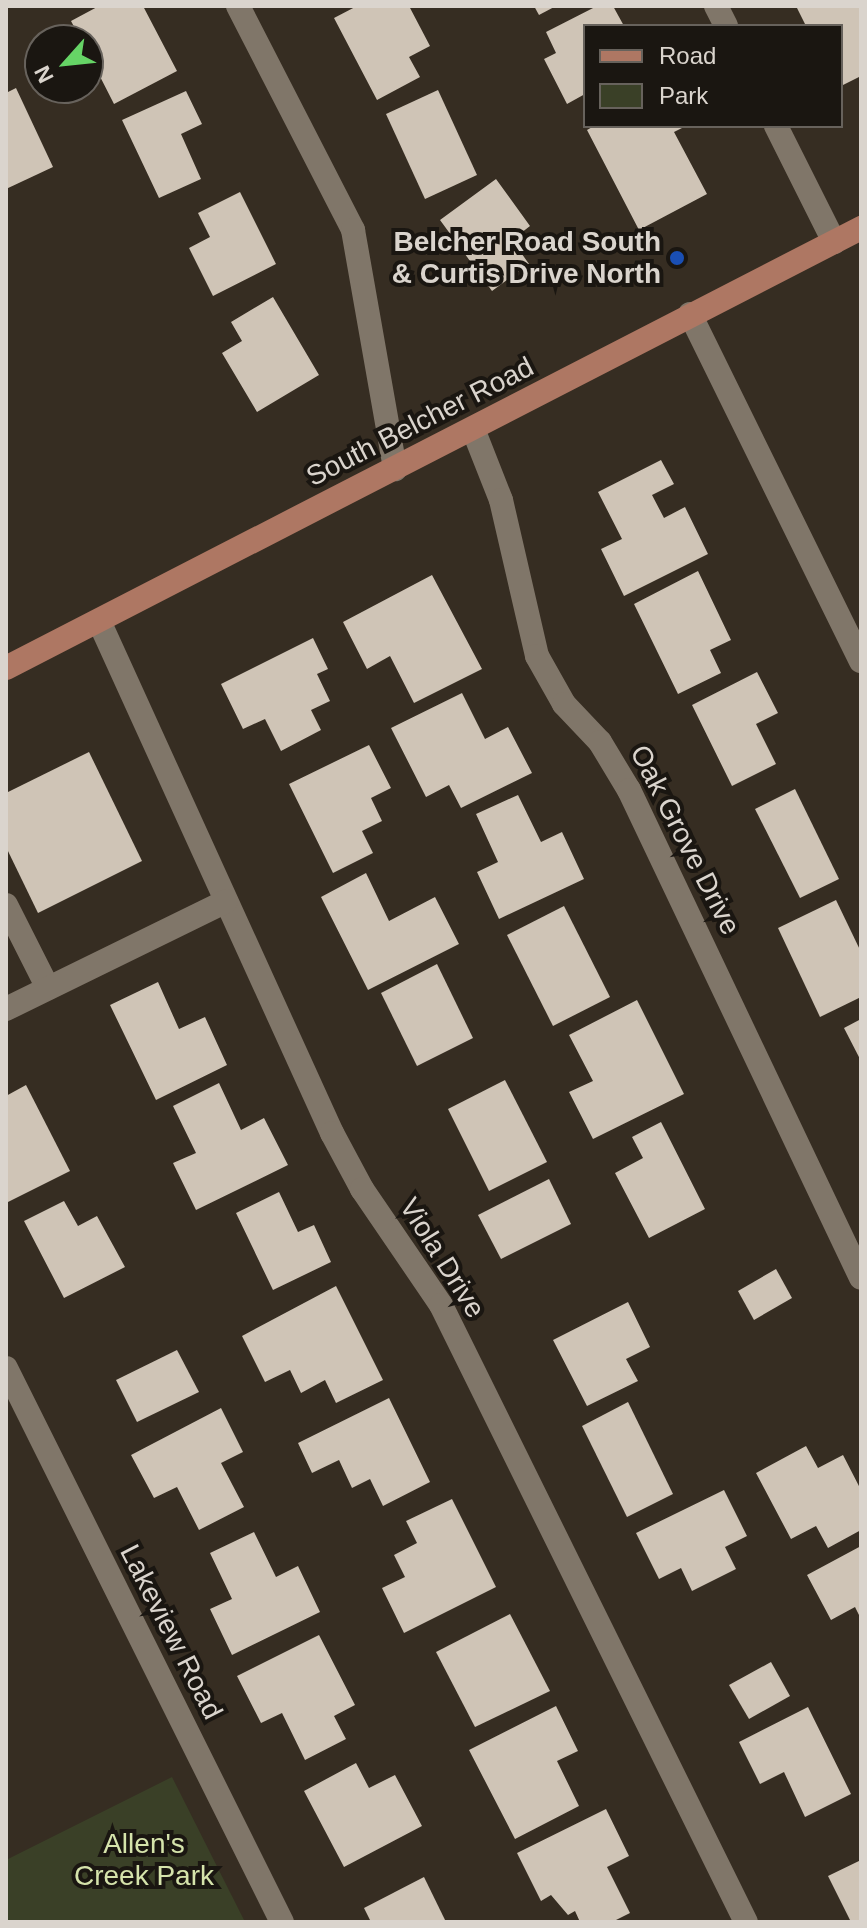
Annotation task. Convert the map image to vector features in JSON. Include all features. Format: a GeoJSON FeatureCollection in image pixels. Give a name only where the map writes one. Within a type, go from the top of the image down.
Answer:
{"type":"FeatureCollection","features":[{"type":"Feature","properties":{"kind":"main road","name":"South Belcher Road"},"geometry":{"type":"LineString","coordinates":[[6,668],[861,228]]}},
{"type":"Feature","properties":{"kind":"street"},"geometry":{"type":"LineString","coordinates":[[238,6],[353,230],[395,469]]}},
{"type":"Feature","properties":{"kind":"street"},"geometry":{"type":"LineString","coordinates":[[716,6],[725,24]]}},
{"type":"Feature","properties":{"kind":"street"},"geometry":{"type":"LineString","coordinates":[[777,128],[834,242]]}},
{"type":"Feature","properties":{"kind":"street"},"geometry":{"type":"LineString","coordinates":[[690,314],[861,661]]}},
{"type":"Feature","properties":{"kind":"street","name":"Oak Grove Drive"},"geometry":{"type":"LineString","coordinates":[[473,429],[501,500],[537,656],[564,704],[600,742],[629,790],[861,1278]]}},
{"type":"Feature","properties":{"kind":"street","name":"Viola Drive"},"geometry":{"type":"LineString","coordinates":[[99,621],[332,1133],[362,1189],[441,1305],[746,1922]]}},
{"type":"Feature","properties":{"kind":"street"},"geometry":{"type":"LineString","coordinates":[[6,1009],[226,901]]}},
{"type":"Feature","properties":{"kind":"street"},"geometry":{"type":"LineString","coordinates":[[6,905],[48,988]]}},
{"type":"Feature","properties":{"kind":"street","name":"Lakeview Road"},"geometry":{"type":"LineString","coordinates":[[6,1368],[282,1922]]}},
{"type":"Feature","properties":{"kind":"green space","name":"Allen's Creek Park"},"geometry":{"type":"Polygon","coordinates":[[[172,1777],[245,1922],[6,1922],[6,1860],[172,1777]]]}},
{"type":"Feature","properties":{"kind":"building"},"geometry":{"type":"Polygon","coordinates":[[[99,6],[143,6],[177,71],[114,104],[104,84],[104,24],[73,24],[71,21],[99,6]]]}},
{"type":"Feature","properties":{"kind":"building"},"geometry":{"type":"Polygon","coordinates":[[[357,6],[409,6],[430,46],[409,57],[420,77],[377,100],[334,18],[357,6]]]}},
{"type":"Feature","properties":{"kind":"building"},"geometry":{"type":"Polygon","coordinates":[[[534,6],[556,6],[539,15],[534,6]]]}},
{"type":"Feature","properties":{"kind":"building"},"geometry":{"type":"Polygon","coordinates":[[[597,6],[613,6],[623,24],[583,24],[583,95],[567,104],[544,59],[556,53],[546,32],[597,6]]]}},
{"type":"Feature","properties":{"kind":"building"},"geometry":{"type":"Polygon","coordinates":[[[796,6],[861,6],[861,76],[843,85],[843,24],[805,24],[796,6]]]}},
{"type":"Feature","properties":{"kind":"building"},"geometry":{"type":"Polygon","coordinates":[[[16,88],[53,167],[6,189],[6,93],[16,88]]]}},
{"type":"Feature","properties":{"kind":"building"},"geometry":{"type":"Polygon","coordinates":[[[438,90],[477,175],[425,199],[386,114],[438,90]]]}},
{"type":"Feature","properties":{"kind":"building"},"geometry":{"type":"Polygon","coordinates":[[[186,91],[202,124],[181,134],[201,179],[159,198],[122,120],[186,91]]]}},
{"type":"Feature","properties":{"kind":"building"},"geometry":{"type":"Polygon","coordinates":[[[682,128],[674,132],[707,194],[639,230],[587,130],[682,128]]]}},
{"type":"Feature","properties":{"kind":"building"},"geometry":{"type":"Polygon","coordinates":[[[496,179],[530,226],[512,240],[529,264],[492,291],[440,220],[496,179]]]}},
{"type":"Feature","properties":{"kind":"building"},"geometry":{"type":"Polygon","coordinates":[[[240,192],[276,264],[213,296],[189,248],[210,237],[198,213],[240,192]]]}},
{"type":"Feature","properties":{"kind":"building"},"geometry":{"type":"Polygon","coordinates":[[[273,297],[319,375],[257,412],[222,353],[242,341],[231,322],[273,297]]]}},
{"type":"Feature","properties":{"kind":"building"},"geometry":{"type":"Polygon","coordinates":[[[661,460],[674,484],[652,495],[664,518],[685,507],[708,554],[624,596],[601,549],[622,539],[598,492],[661,460]]]}},
{"type":"Feature","properties":{"kind":"building"},"geometry":{"type":"Polygon","coordinates":[[[698,571],[731,640],[710,650],[721,673],[678,694],[634,604],[698,571]]]}},
{"type":"Feature","properties":{"kind":"building"},"geometry":{"type":"Polygon","coordinates":[[[432,575],[482,669],[414,703],[390,656],[367,669],[343,622],[432,575]]]}},
{"type":"Feature","properties":{"kind":"building"},"geometry":{"type":"Polygon","coordinates":[[[313,638],[328,669],[317,674],[330,701],[311,710],[321,730],[281,751],[265,719],[243,729],[221,684],[313,638]]]}},
{"type":"Feature","properties":{"kind":"building"},"geometry":{"type":"Polygon","coordinates":[[[757,672],[778,713],[756,724],[776,764],[732,786],[692,705],[757,672]]]}},
{"type":"Feature","properties":{"kind":"building"},"geometry":{"type":"Polygon","coordinates":[[[462,693],[485,739],[508,727],[532,773],[461,808],[449,785],[426,797],[391,728],[462,693]]]}},
{"type":"Feature","properties":{"kind":"building"},"geometry":{"type":"Polygon","coordinates":[[[369,745],[391,788],[371,798],[382,821],[362,831],[373,853],[333,873],[289,784],[369,745]]]}},
{"type":"Feature","properties":{"kind":"building"},"geometry":{"type":"Polygon","coordinates":[[[89,752],[142,861],[38,913],[6,847],[6,793],[89,752]]]}},
{"type":"Feature","properties":{"kind":"building"},"geometry":{"type":"Polygon","coordinates":[[[795,789],[839,879],[800,898],[755,809],[795,789]]]}},
{"type":"Feature","properties":{"kind":"building"},"geometry":{"type":"Polygon","coordinates":[[[518,795],[541,842],[562,832],[584,879],[499,919],[477,872],[498,862],[476,814],[518,795]]]}},
{"type":"Feature","properties":{"kind":"building"},"geometry":{"type":"Polygon","coordinates":[[[366,873],[389,921],[435,897],[459,944],[368,990],[321,897],[366,873]]]}},
{"type":"Feature","properties":{"kind":"building"},"geometry":{"type":"Polygon","coordinates":[[[836,900],[861,952],[861,997],[820,1017],[778,928],[836,900]]]}},
{"type":"Feature","properties":{"kind":"building"},"geometry":{"type":"Polygon","coordinates":[[[564,906],[610,997],[553,1026],[507,935],[564,906]]]}},
{"type":"Feature","properties":{"kind":"building"},"geometry":{"type":"Polygon","coordinates":[[[437,964],[473,1038],[417,1066],[381,993],[437,964]]]}},
{"type":"Feature","properties":{"kind":"building"},"geometry":{"type":"Polygon","coordinates":[[[158,982],[179,1029],[205,1017],[227,1065],[156,1100],[110,1005],[158,982]]]}},
{"type":"Feature","properties":{"kind":"building"},"geometry":{"type":"Polygon","coordinates":[[[637,1000],[684,1094],[593,1139],[569,1092],[593,1081],[569,1035],[637,1000]]]}},
{"type":"Feature","properties":{"kind":"building"},"geometry":{"type":"Polygon","coordinates":[[[861,1019],[861,1061],[844,1028],[861,1019]]]}},
{"type":"Feature","properties":{"kind":"building"},"geometry":{"type":"Polygon","coordinates":[[[505,1080],[547,1162],[489,1191],[448,1109],[505,1080]]]}},
{"type":"Feature","properties":{"kind":"building"},"geometry":{"type":"Polygon","coordinates":[[[219,1083],[241,1130],[264,1118],[288,1165],[196,1210],[173,1163],[196,1153],[173,1106],[219,1083]]]}},
{"type":"Feature","properties":{"kind":"building"},"geometry":{"type":"Polygon","coordinates":[[[26,1085],[70,1171],[6,1203],[6,1096],[26,1085]]]}},
{"type":"Feature","properties":{"kind":"building"},"geometry":{"type":"Polygon","coordinates":[[[661,1122],[705,1209],[649,1238],[615,1173],[643,1158],[632,1137],[661,1122]]]}},
{"type":"Feature","properties":{"kind":"building"},"geometry":{"type":"Polygon","coordinates":[[[549,1179],[571,1224],[501,1259],[478,1215],[549,1179]]]}},
{"type":"Feature","properties":{"kind":"building"},"geometry":{"type":"Polygon","coordinates":[[[279,1192],[298,1232],[314,1225],[331,1262],[273,1290],[236,1213],[279,1192]]]}},
{"type":"Feature","properties":{"kind":"building"},"geometry":{"type":"Polygon","coordinates":[[[64,1201],[78,1226],[97,1216],[125,1267],[64,1298],[24,1221],[64,1201]]]}},
{"type":"Feature","properties":{"kind":"building"},"geometry":{"type":"Polygon","coordinates":[[[776,1269],[792,1298],[754,1320],[738,1291],[776,1269]]]}},
{"type":"Feature","properties":{"kind":"building"},"geometry":{"type":"Polygon","coordinates":[[[336,1286],[383,1380],[336,1403],[325,1380],[301,1393],[290,1370],[265,1382],[242,1336],[336,1286]]]}},
{"type":"Feature","properties":{"kind":"building"},"geometry":{"type":"Polygon","coordinates":[[[628,1302],[650,1347],[626,1359],[638,1381],[587,1406],[553,1340],[628,1302]]]}},
{"type":"Feature","properties":{"kind":"building"},"geometry":{"type":"Polygon","coordinates":[[[177,1350],[199,1392],[137,1422],[116,1380],[177,1350]]]}},
{"type":"Feature","properties":{"kind":"building"},"geometry":{"type":"Polygon","coordinates":[[[389,1398],[430,1482],[383,1506],[370,1479],[352,1488],[339,1460],[312,1473],[298,1443],[389,1398]]]}},
{"type":"Feature","properties":{"kind":"building"},"geometry":{"type":"Polygon","coordinates":[[[628,1402],[673,1494],[627,1517],[582,1426],[628,1402]]]}},
{"type":"Feature","properties":{"kind":"building"},"geometry":{"type":"Polygon","coordinates":[[[221,1408],[243,1452],[221,1463],[244,1507],[199,1530],[177,1487],[154,1498],[131,1455],[221,1408]]]}},
{"type":"Feature","properties":{"kind":"building"},"geometry":{"type":"Polygon","coordinates":[[[806,1446],[818,1468],[843,1455],[861,1490],[861,1530],[828,1548],[816,1526],[791,1539],[756,1473],[806,1446]]]}},
{"type":"Feature","properties":{"kind":"building"},"geometry":{"type":"Polygon","coordinates":[[[724,1490],[747,1536],[725,1547],[736,1569],[692,1591],[681,1568],[659,1579],[636,1533],[724,1490]]]}},
{"type":"Feature","properties":{"kind":"building"},"geometry":{"type":"Polygon","coordinates":[[[452,1499],[496,1587],[404,1633],[382,1588],[405,1577],[394,1555],[417,1543],[406,1521],[452,1499]]]}},
{"type":"Feature","properties":{"kind":"building"},"geometry":{"type":"Polygon","coordinates":[[[254,1532],[276,1577],[298,1566],[320,1612],[232,1655],[210,1609],[232,1599],[210,1553],[254,1532]]]}},
{"type":"Feature","properties":{"kind":"building"},"geometry":{"type":"Polygon","coordinates":[[[861,1546],[861,1619],[855,1607],[831,1620],[807,1575],[861,1546]]]}},
{"type":"Feature","properties":{"kind":"building"},"geometry":{"type":"Polygon","coordinates":[[[510,1614],[550,1691],[475,1727],[436,1652],[510,1614]]]}},
{"type":"Feature","properties":{"kind":"building"},"geometry":{"type":"Polygon","coordinates":[[[319,1635],[355,1705],[334,1716],[346,1739],[305,1760],[282,1713],[261,1723],[237,1676],[319,1635]]]}},
{"type":"Feature","properties":{"kind":"building"},"geometry":{"type":"Polygon","coordinates":[[[771,1662],[790,1696],[749,1719],[729,1685],[771,1662]]]}},
{"type":"Feature","properties":{"kind":"building"},"geometry":{"type":"Polygon","coordinates":[[[556,1706],[578,1751],[557,1761],[579,1806],[515,1839],[469,1750],[556,1706]]]}},
{"type":"Feature","properties":{"kind":"building"},"geometry":{"type":"Polygon","coordinates":[[[808,1707],[851,1794],[805,1817],[784,1772],[760,1784],[739,1742],[808,1707]]]}},
{"type":"Feature","properties":{"kind":"building"},"geometry":{"type":"Polygon","coordinates":[[[356,1763],[369,1788],[395,1775],[422,1826],[344,1867],[304,1791],[356,1763]]]}},
{"type":"Feature","properties":{"kind":"building"},"geometry":{"type":"Polygon","coordinates":[[[606,1809],[629,1856],[607,1867],[630,1913],[612,1922],[580,1922],[575,1911],[568,1915],[551,1895],[541,1901],[517,1853],[606,1809]]]}},
{"type":"Feature","properties":{"kind":"building"},"geometry":{"type":"Polygon","coordinates":[[[861,1860],[861,1922],[851,1922],[828,1876],[861,1860]]]}},
{"type":"Feature","properties":{"kind":"building"},"geometry":{"type":"Polygon","coordinates":[[[424,1877],[446,1922],[371,1922],[364,1908],[424,1877]]]}},
{"type":"Feature","properties":{"kind":"place","name":"Belcher Road South & Curtis Drive North"},"geometry":{"type":"Point","coordinates":[677,258]}}]}
